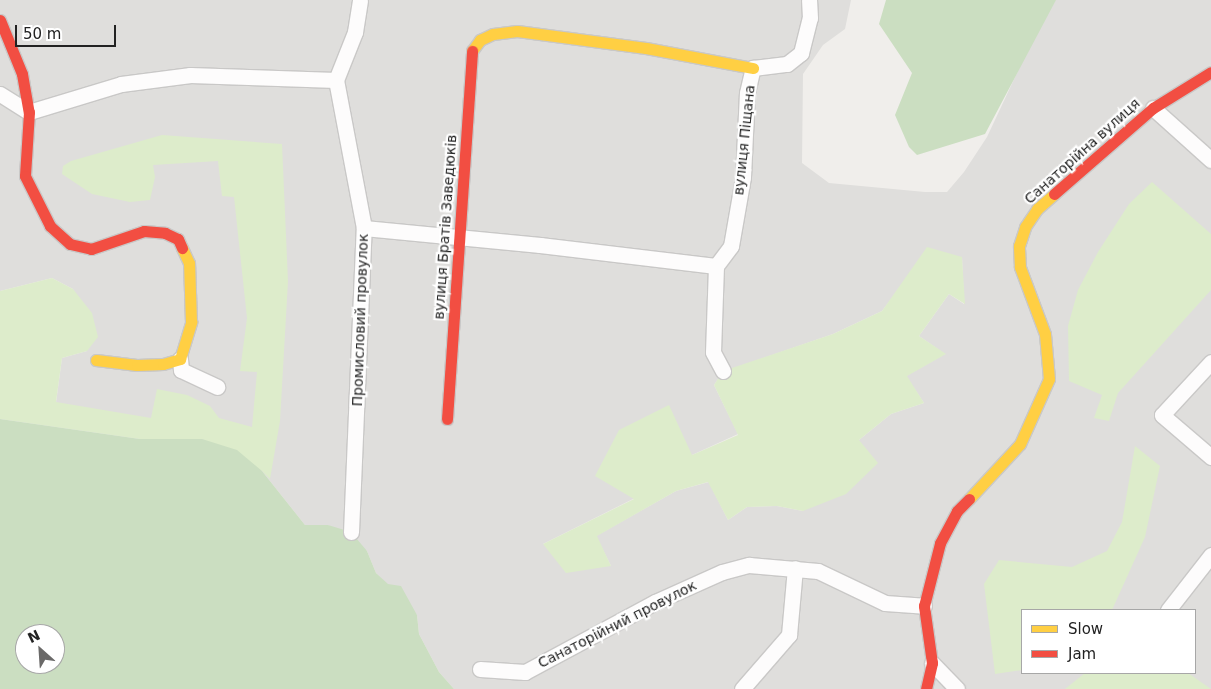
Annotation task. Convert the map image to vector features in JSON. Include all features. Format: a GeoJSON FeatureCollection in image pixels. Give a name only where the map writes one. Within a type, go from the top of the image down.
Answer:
{"type":"FeatureCollection","features":[{"type":"Feature","properties":{"kind":"street"},"geometry":{"type":"LineString","coordinates":[[0,94],[29,112],[121,84],[190,75],[336,80],[355,32],[360,0]]}},
{"type":"Feature","properties":{"kind":"street","name":"вулиця Піщана"},"geometry":{"type":"LineString","coordinates":[[716,266],[731,246],[743,177],[747,93],[753,68],[787,64],[801,53],[810,18],[809,0]]}},
{"type":"Feature","properties":{"kind":"street"},"geometry":{"type":"LineString","coordinates":[[0,20],[22,74],[29,112],[25,176],[50,226],[70,244],[90,249],[144,231],[164,233],[178,239],[189,263],[192,298],[191,322],[180,359],[181,370],[216,387]]}},
{"type":"Feature","properties":{"kind":"street","name":"вулиця Братів Заведюків"},"geometry":{"type":"LineString","coordinates":[[447,419],[471,52],[480,40],[493,34],[527,32],[646,48],[753,68]]}},
{"type":"Feature","properties":{"kind":"street","name":"Санаторійна вулиця"},"geometry":{"type":"LineString","coordinates":[[926,689],[932,663],[924,606],[940,543],[957,511],[1020,444],[1048,379],[1044,334],[1020,267],[1019,246],[1025,227],[1037,209],[1153,108],[1211,72]]}},
{"type":"Feature","properties":{"kind":"street","name":"Промисловий провулок"},"geometry":{"type":"LineString","coordinates":[[336,80],[364,228],[351,532]]}},
{"type":"Feature","properties":{"kind":"street"},"geometry":{"type":"LineString","coordinates":[[1153,108],[1211,160]]}},
{"type":"Feature","properties":{"kind":"street"},"geometry":{"type":"LineString","coordinates":[[364,228],[716,266],[713,352],[723,372]]}},
{"type":"Feature","properties":{"kind":"street"},"geometry":{"type":"LineString","coordinates":[[96,360],[137,365],[163,364],[180,359]]}},
{"type":"Feature","properties":{"kind":"street"},"geometry":{"type":"LineString","coordinates":[[1211,362],[1162,415],[1211,457]]}},
{"type":"Feature","properties":{"kind":"street"},"geometry":{"type":"LineString","coordinates":[[1169,609],[1211,555]]}},
{"type":"Feature","properties":{"kind":"street","name":"Санаторійний провулок"},"geometry":{"type":"LineString","coordinates":[[480,669],[525,672],[655,602],[722,572],[749,565],[818,571],[885,603],[924,606]]}},
{"type":"Feature","properties":{"kind":"street"},"geometry":{"type":"LineString","coordinates":[[742,689],[789,635],[795,568]]}},
{"type":"Feature","properties":{"kind":"street"},"geometry":{"type":"LineString","coordinates":[[932,663],[958,689]]}},
{"type":"Feature","properties":{"kind":"shaded area"},"geometry":{"type":"Polygon","coordinates":[[[0,0],[851,0],[845,29],[823,45],[803,74],[802,163],[829,183],[925,192],[947,192],[964,172],[987,137],[1051,0],[1211,0],[1211,689],[454,689],[439,672],[419,634],[417,615],[376,573],[367,551],[328,525],[305,525],[262,471],[237,450],[53,425],[62,358],[87,351],[73,289],[52,278],[0,291],[0,0]],[[962,257],[904,282],[882,311],[833,334],[723,372],[714,385],[738,434],[692,455],[635,498],[543,544],[611,566],[596,536],[676,491],[709,482],[728,520],[747,507],[777,506],[803,511],[859,440],[891,414],[924,403],[906,376],[945,354],[919,336],[949,294],[964,304],[962,257]]]}},
{"type":"Feature","properties":{"kind":"green space"},"geometry":{"type":"Polygon","coordinates":[[[886,0],[1056,0],[985,134],[917,155],[909,147],[895,115],[912,73],[879,24],[886,0]]]}},
{"type":"Feature","properties":{"kind":"green space"},"geometry":{"type":"Polygon","coordinates":[[[162,135],[282,144],[288,281],[280,421],[270,479],[262,471],[202,439],[140,439],[0,419],[0,291],[52,278],[73,289],[92,313],[98,337],[87,351],[62,358],[56,402],[151,418],[157,389],[187,395],[210,406],[219,418],[252,427],[257,372],[240,371],[247,318],[234,197],[222,196],[218,161],[153,165],[155,177],[150,200],[130,202],[92,194],[62,174],[63,166],[71,161],[162,135]]]}},
{"type":"Feature","properties":{"kind":"green space"},"geometry":{"type":"Polygon","coordinates":[[[1152,182],[1211,234],[1211,290],[1118,393],[1109,421],[1094,418],[1102,395],[1069,381],[1068,326],[1078,290],[1098,252],[1129,204],[1152,182]]]}},
{"type":"Feature","properties":{"kind":"green space"},"geometry":{"type":"Polygon","coordinates":[[[927,247],[962,257],[965,304],[949,294],[919,336],[946,354],[907,376],[924,403],[891,414],[859,440],[878,463],[846,494],[803,511],[777,506],[747,507],[728,520],[708,482],[676,491],[597,536],[611,566],[566,573],[543,544],[634,499],[595,476],[619,430],[669,405],[692,455],[738,435],[714,385],[723,371],[833,334],[882,311],[927,247]]]}},
{"type":"Feature","properties":{"kind":"green space"},"geometry":{"type":"Polygon","coordinates":[[[0,419],[140,439],[202,439],[237,450],[262,471],[305,525],[328,525],[351,532],[367,551],[376,573],[388,584],[401,586],[417,615],[419,634],[439,672],[454,689],[0,689],[0,419]]]}},
{"type":"Feature","properties":{"kind":"green space"},"geometry":{"type":"Polygon","coordinates":[[[1135,446],[1160,466],[1145,537],[1112,609],[1021,609],[1021,670],[995,674],[984,584],[999,560],[1072,567],[1107,551],[1122,522],[1135,446]]]}},
{"type":"Feature","properties":{"kind":"green space"},"geometry":{"type":"Polygon","coordinates":[[[1084,674],[1189,674],[1211,689],[1065,689],[1084,674]]]}},
{"type":"Feature","properties":{"kind":"traffic: slow"},"geometry":{"type":"LineString","coordinates":[[472,51],[480,40],[493,34],[517,31],[646,48],[753,68]]}},
{"type":"Feature","properties":{"kind":"traffic: slow"},"geometry":{"type":"LineString","coordinates":[[969,499],[1020,444],[1049,379],[1045,334],[1020,267],[1019,246],[1025,227],[1037,209],[1054,194]]}},
{"type":"Feature","properties":{"kind":"traffic: slow"},"geometry":{"type":"LineString","coordinates":[[96,360],[137,365],[163,364],[180,359],[191,322],[189,263],[182,248]]}},
{"type":"Feature","properties":{"kind":"traffic: jam"},"geometry":{"type":"LineString","coordinates":[[0,20],[22,74],[29,112],[25,176],[50,226],[70,244],[91,249],[144,231],[165,233],[178,239],[182,248]]}},
{"type":"Feature","properties":{"kind":"traffic: jam"},"geometry":{"type":"LineString","coordinates":[[447,419],[472,51]]}},
{"type":"Feature","properties":{"kind":"traffic: jam"},"geometry":{"type":"LineString","coordinates":[[1054,194],[1153,108],[1211,72]]}},
{"type":"Feature","properties":{"kind":"traffic: jam"},"geometry":{"type":"LineString","coordinates":[[926,689],[932,663],[924,606],[940,543],[957,511],[969,499]]}}]}
